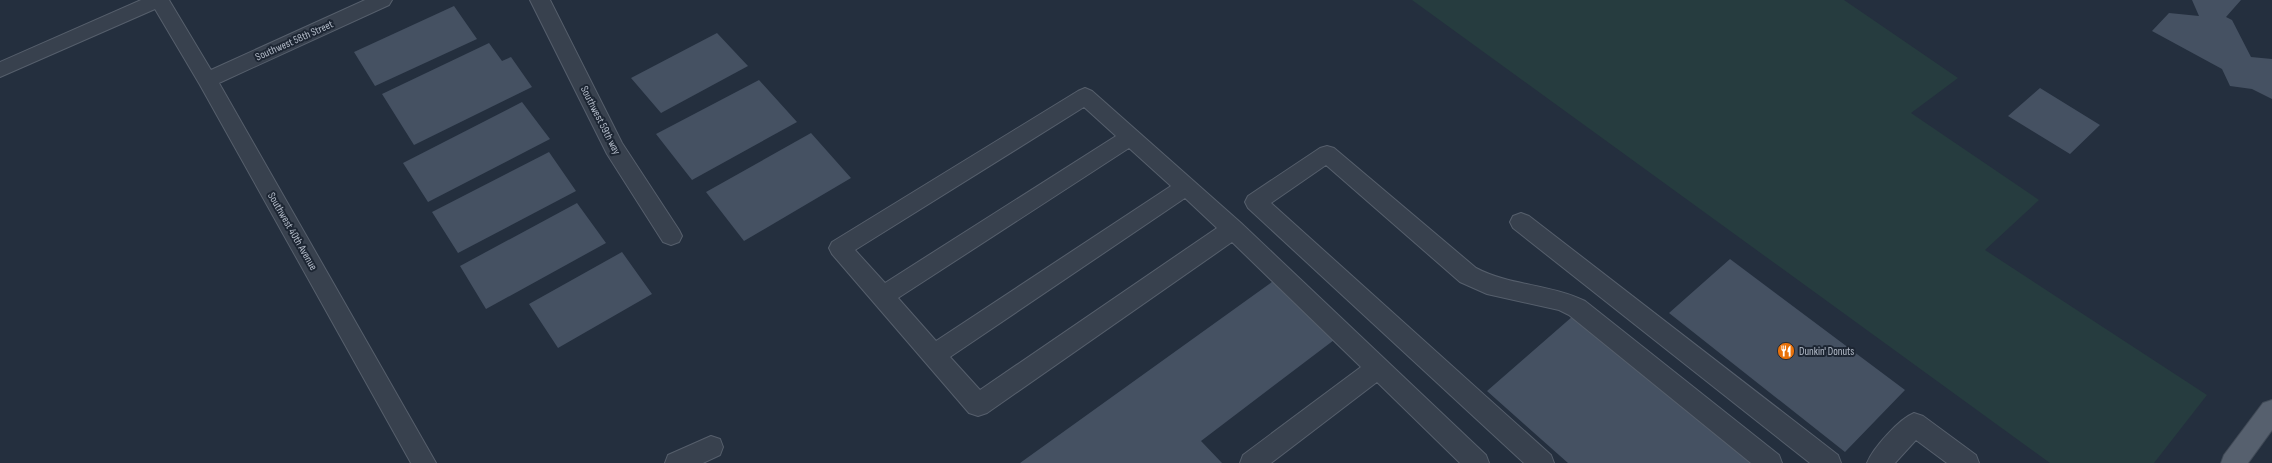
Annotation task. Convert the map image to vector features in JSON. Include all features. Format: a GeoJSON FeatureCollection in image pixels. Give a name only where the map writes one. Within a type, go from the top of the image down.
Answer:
{"type":"FeatureCollection","features":[{"type":"Feature","properties":{"kind":"main road"},"geometry":{"type":"LineString","coordinates":[[2233,463],[2272,411]]}},
{"type":"Feature","properties":{"kind":"street","name":"Southwest 40th Avenue"},"geometry":{"type":"LineString","coordinates":[[159,0],[207,80],[424,463]]}},
{"type":"Feature","properties":{"kind":"street"},"geometry":{"type":"LineString","coordinates":[[0,70],[159,0]]}},
{"type":"Feature","properties":{"kind":"street","name":"Southwest 58th Street"},"geometry":{"type":"LineString","coordinates":[[207,80],[382,0]]}},
{"type":"Feature","properties":{"kind":"street","name":"Southwest 59th way"},"geometry":{"type":"LineString","coordinates":[[540,0],[592,101],[614,148],[671,236]]}},
{"type":"Feature","properties":{"kind":"street"},"geometry":{"type":"LineString","coordinates":[[1233,230],[978,405],[840,248],[1085,96],[1233,230],[1477,463]]}},
{"type":"Feature","properties":{"kind":"street"},"geometry":{"type":"LineString","coordinates":[[883,296],[1130,137]]}},
{"type":"Feature","properties":{"kind":"street"},"geometry":{"type":"LineString","coordinates":[[1542,463],[1256,202],[1327,154],[1468,275],[1487,285],[1563,301],[1577,308],[1770,463]]}},
{"type":"Feature","properties":{"kind":"street"},"geometry":{"type":"LineString","coordinates":[[934,355],[1185,186]]}},
{"type":"Feature","properties":{"kind":"street"},"geometry":{"type":"LineString","coordinates":[[1520,222],[1829,463]]}},
{"type":"Feature","properties":{"kind":"street"},"geometry":{"type":"LineString","coordinates":[[1252,463],[1378,367]]}},
{"type":"Feature","properties":{"kind":"street"},"geometry":{"type":"LineString","coordinates":[[1879,463],[1914,424],[1966,463]]}},
{"type":"Feature","properties":{"kind":"street"},"geometry":{"type":"LineString","coordinates":[[677,463],[711,447]]}},
{"type":"Feature","properties":{"kind":"green space"},"geometry":{"type":"Polygon","coordinates":[[[1412,0],[1844,0],[1958,78],[1911,113],[2039,200],[1985,250],[2207,395],[2154,463],[2050,463],[1412,0]]]}},
{"type":"Feature","properties":{"kind":"building"},"geometry":{"type":"Polygon","coordinates":[[[2192,0],[2241,0],[2226,17],[2232,20],[2251,57],[2272,59],[2272,99],[2252,89],[2230,86],[2222,69],[2152,31],[2169,13],[2199,16],[2192,0]]]}},
{"type":"Feature","properties":{"kind":"building"},"geometry":{"type":"Polygon","coordinates":[[[454,6],[477,39],[375,86],[354,52],[454,6]]]}},
{"type":"Feature","properties":{"kind":"building"},"geometry":{"type":"Polygon","coordinates":[[[717,33],[748,66],[661,113],[631,78],[717,33]]]}},
{"type":"Feature","properties":{"kind":"building"},"geometry":{"type":"Polygon","coordinates":[[[489,43],[502,61],[511,57],[532,87],[414,145],[382,94],[489,43]]]}},
{"type":"Feature","properties":{"kind":"building"},"geometry":{"type":"Polygon","coordinates":[[[759,80],[797,122],[692,180],[656,134],[759,80]]]}},
{"type":"Feature","properties":{"kind":"building"},"geometry":{"type":"Polygon","coordinates":[[[2040,88],[2100,125],[2070,154],[2008,116],[2040,88]]]}},
{"type":"Feature","properties":{"kind":"building"},"geometry":{"type":"Polygon","coordinates":[[[522,102],[550,139],[428,202],[403,163],[522,102]]]}},
{"type":"Feature","properties":{"kind":"building"},"geometry":{"type":"Polygon","coordinates":[[[811,133],[851,178],[744,241],[706,192],[811,133]]]}},
{"type":"Feature","properties":{"kind":"building"},"geometry":{"type":"Polygon","coordinates":[[[549,152],[576,191],[458,253],[432,212],[549,152]]]}},
{"type":"Feature","properties":{"kind":"building"},"geometry":{"type":"Polygon","coordinates":[[[577,203],[606,243],[486,309],[460,266],[577,203]]]}},
{"type":"Feature","properties":{"kind":"building"},"geometry":{"type":"Polygon","coordinates":[[[622,252],[652,294],[558,348],[529,304],[622,252]]]}},
{"type":"Feature","properties":{"kind":"building","name":"Dunkin' Donuts"},"geometry":{"type":"Polygon","coordinates":[[[1730,259],[1905,390],[1845,452],[1669,313],[1730,259]]]}},
{"type":"Feature","properties":{"kind":"building"},"geometry":{"type":"Polygon","coordinates":[[[1276,279],[1338,337],[1201,441],[1222,463],[1020,463],[1276,279]]]}},
{"type":"Feature","properties":{"kind":"building"},"geometry":{"type":"Polygon","coordinates":[[[1573,316],[1755,463],[1568,463],[1487,391],[1573,316]]]}},
{"type":"Feature","properties":{"kind":"place","name":"Dunkin' Donuts"},"geometry":{"type":"Point","coordinates":[1786,351]}}]}
